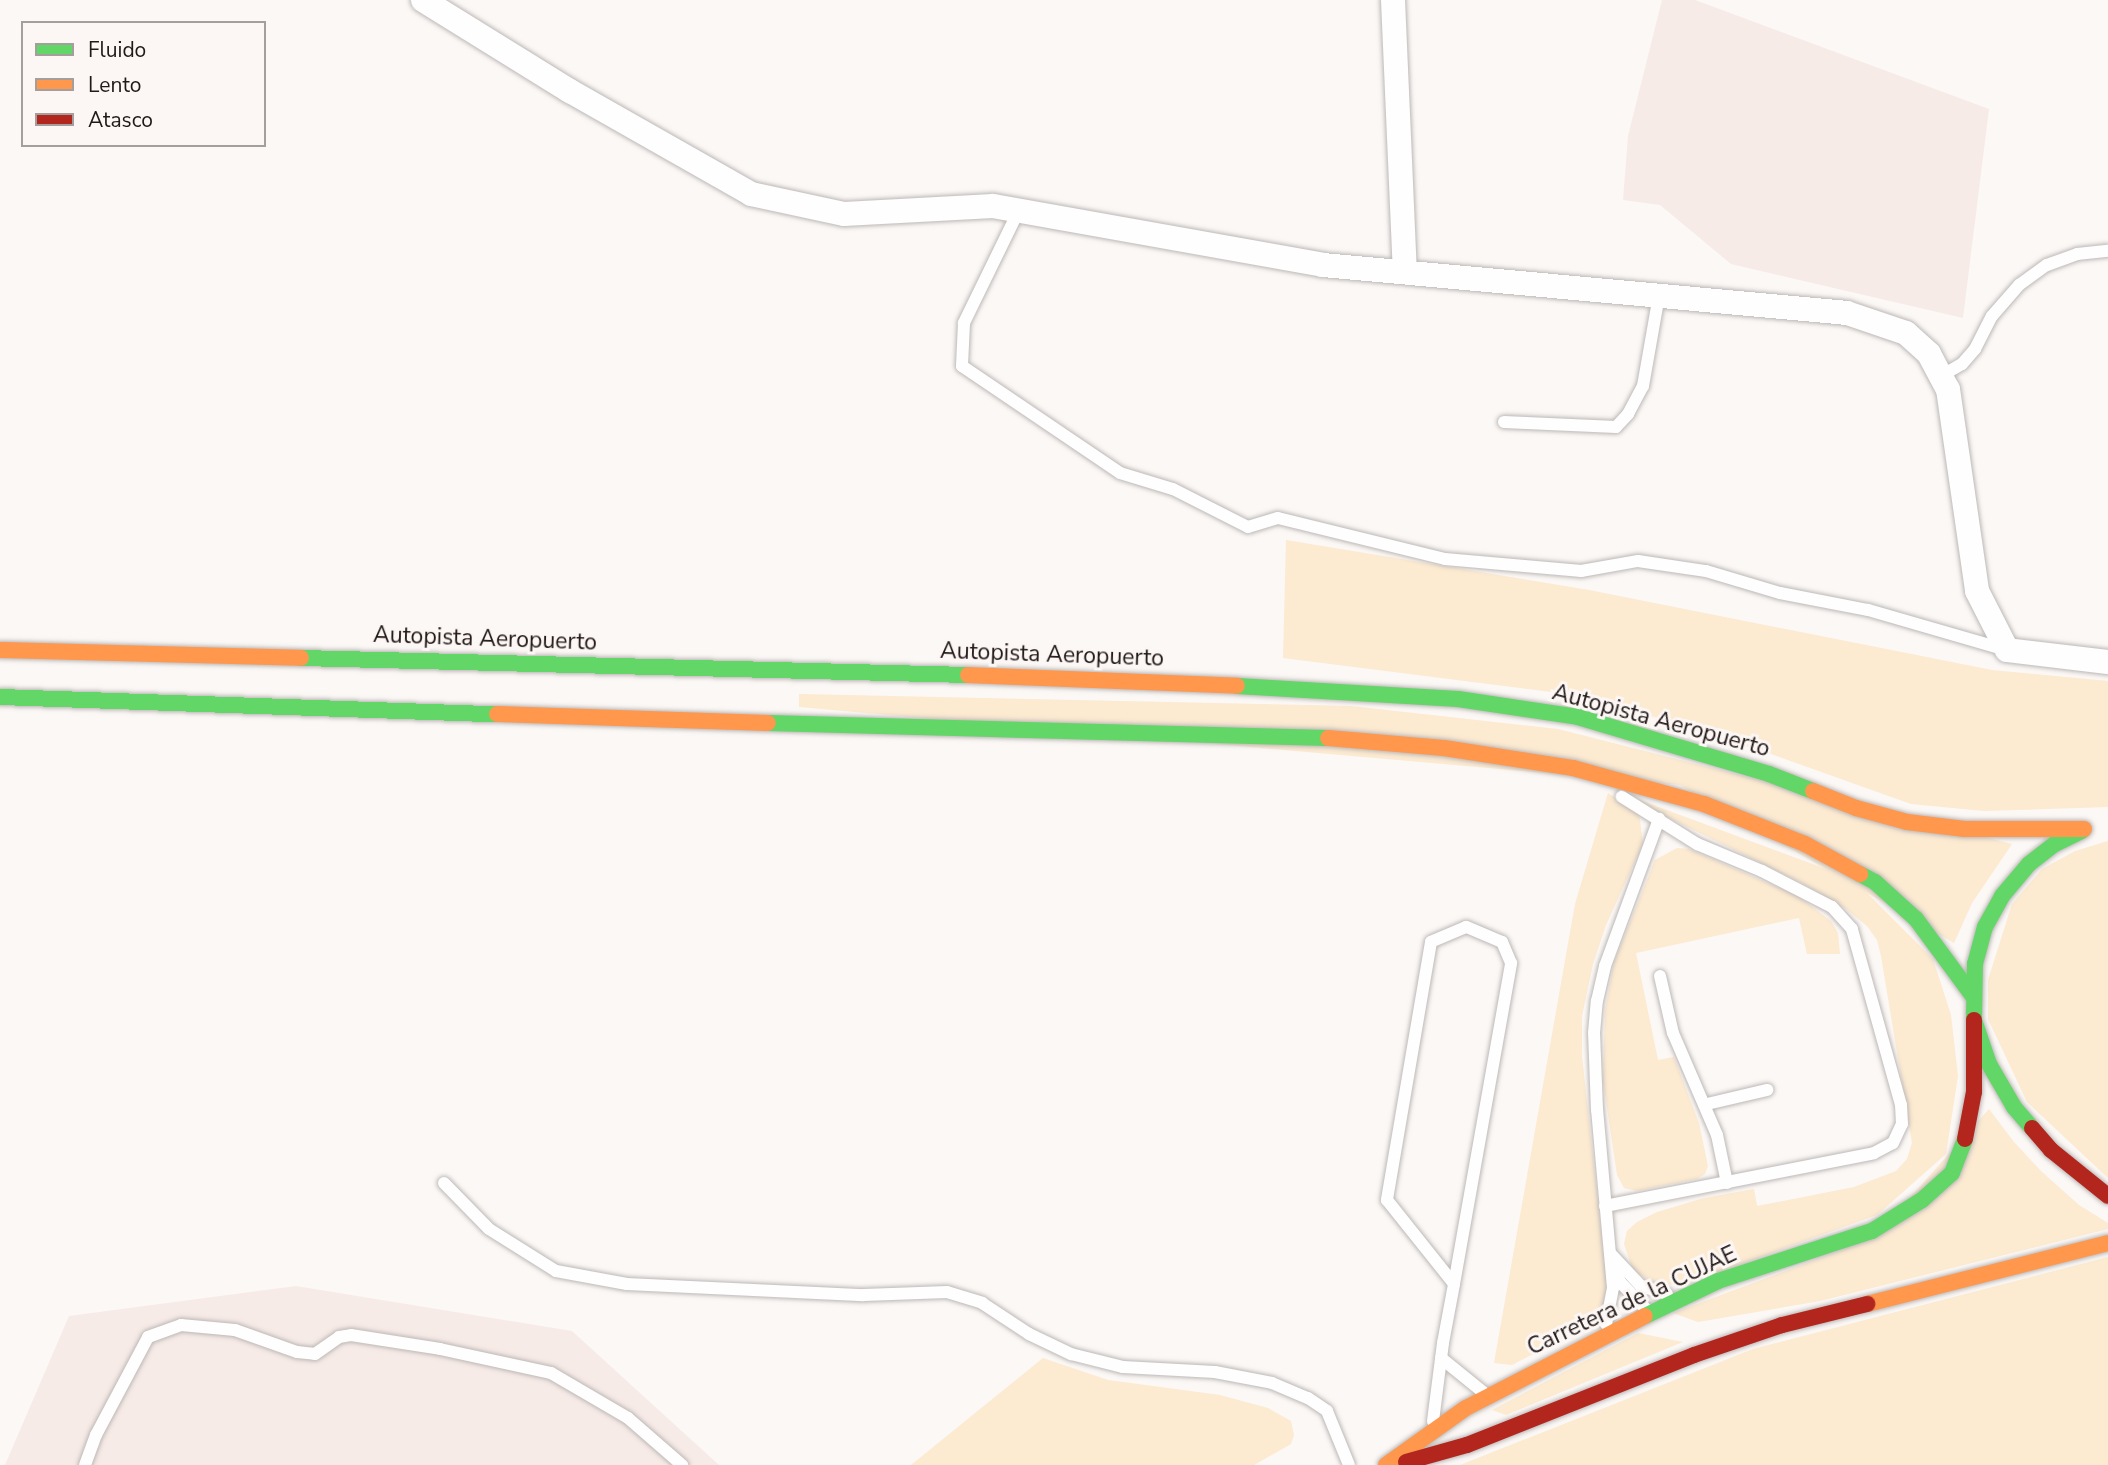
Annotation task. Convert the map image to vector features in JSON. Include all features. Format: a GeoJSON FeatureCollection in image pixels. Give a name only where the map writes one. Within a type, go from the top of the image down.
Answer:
{"type":"FeatureCollection","features":[{"type":"Feature","properties":{"kind":"highway","name":"Autopista Aeropuerto"},"geometry":{"type":"LineString","coordinates":[[0,650],[1124,679],[1458,699],[1578,717],[1769,774],[1856,808],[1907,822],[1965,830],[2090,829],[2055,844],[2029,864],[2002,897],[1985,927],[1975,964],[1972,995]]}},
{"type":"Feature","properties":{"kind":"highway"},"geometry":{"type":"LineString","coordinates":[[0,697],[1018,732],[1338,738],[1444,748],[1573,768],[1704,804],[1805,844],[1875,882],[1916,919],[1972,995],[1974,1020],[1989,1064],[2014,1107],[2051,1150],[2108,1196]]}},
{"type":"Feature","properties":{"kind":"highway","name":"Carretera de la CUJAE"},"geometry":{"type":"LineString","coordinates":[[1386,1465],[1466,1408],[1604,1336],[1718,1281],[1871,1231],[1923,1200],[1952,1172],[1965,1141],[1974,1092],[1974,1020]]}},
{"type":"Feature","properties":{"kind":"highway"},"geometry":{"type":"LineString","coordinates":[[1394,1465],[1467,1445],[1694,1356],[1782,1325],[2108,1243]]}},
{"type":"Feature","properties":{"kind":"highway"},"geometry":{"type":"LineString","coordinates":[[1652,1314],[1670,1322]]}},
{"type":"Feature","properties":{"kind":"highway"},"geometry":{"type":"LineString","coordinates":[[1721,1328],[1782,1325]]}},
{"type":"Feature","properties":{"kind":"street"},"geometry":{"type":"LineString","coordinates":[[423,0],[570,92],[751,194],[844,214],[993,206],[1323,265],[1847,313],[1906,333],[1929,354],[1948,389],[1977,591],[2007,650],[2108,662]]}},
{"type":"Feature","properties":{"kind":"street"},"geometry":{"type":"LineString","coordinates":[[1393,0],[1405,272]]}},
{"type":"Feature","properties":{"kind":"lane"},"geometry":{"type":"LineString","coordinates":[[1019,210],[964,323],[962,366],[1120,473],[1173,489],[1248,527],[1278,518],[1445,559],[1581,571],[1638,561],[1706,570],[1780,593],[1868,610],[2007,650]]}},
{"type":"Feature","properties":{"kind":"lane"},"geometry":{"type":"LineString","coordinates":[[1941,376],[1962,364],[1975,349],[1992,316],[2019,285],[2047,265],[2077,254],[2108,251]]}},
{"type":"Feature","properties":{"kind":"lane"},"geometry":{"type":"LineString","coordinates":[[1504,422],[1616,427],[1628,414],[1643,386],[1659,295]]}},
{"type":"Feature","properties":{"kind":"lane"},"geometry":{"type":"LineString","coordinates":[[1502,757],[1605,786],[1698,844],[1762,871],[1832,907],[1852,929],[1901,1105],[1899,1135],[1883,1150],[1727,1184],[1605,1206]]}},
{"type":"Feature","properties":{"kind":"lane"},"geometry":{"type":"LineString","coordinates":[[1604,1336],[1613,1302],[1594,1034],[1597,1001],[1605,966],[1659,819]]}},
{"type":"Feature","properties":{"kind":"lane"},"geometry":{"type":"LineString","coordinates":[[1432,1433],[1441,1358],[1511,963],[1502,942],[1466,927],[1431,942],[1387,1200],[1454,1284]]}},
{"type":"Feature","properties":{"kind":"lane"},"geometry":{"type":"LineString","coordinates":[[1660,976],[1673,1032],[1707,1104],[1717,1135],[1727,1184]]}},
{"type":"Feature","properties":{"kind":"lane"},"geometry":{"type":"LineString","coordinates":[[1707,1104],[1767,1090]]}},
{"type":"Feature","properties":{"kind":"lane"},"geometry":{"type":"LineString","coordinates":[[444,1183],[489,1229],[556,1271],[627,1284],[864,1295],[947,1292],[982,1303],[1029,1334],[1071,1354],[1123,1367],[1214,1373],[1272,1383],[1308,1398],[1327,1411],[1349,1465]]}},
{"type":"Feature","properties":{"kind":"lane"},"geometry":{"type":"LineString","coordinates":[[1608,1250],[1640,1286],[1655,1293],[1688,1295]]}},
{"type":"Feature","properties":{"kind":"lane"},"geometry":{"type":"LineString","coordinates":[[1608,1250],[1619,1282],[1652,1314]]}},
{"type":"Feature","properties":{"kind":"lane"},"geometry":{"type":"LineString","coordinates":[[85,1465],[96,1435],[148,1337],[181,1325],[235,1330],[297,1352],[315,1354],[339,1337],[351,1335],[440,1349],[551,1373],[628,1418],[682,1465]]}},
{"type":"Feature","properties":{"kind":"lane"},"geometry":{"type":"LineString","coordinates":[[1441,1358],[1489,1396]]}},
{"type":"Feature","properties":{"kind":"shaded area"},"geometry":{"type":"Polygon","coordinates":[[[1662,0],[1695,0],[1989,109],[1963,318],[1731,264],[1660,205],[1623,200],[1628,136],[1662,0]]]}},
{"type":"Feature","properties":{"kind":"shaded area"},"geometry":{"type":"Polygon","coordinates":[[[1286,540],[1589,590],[1992,670],[2108,681],[2108,807],[1984,811],[1911,804],[1771,754],[1583,696],[1283,658],[1286,540]]]}},
{"type":"Feature","properties":{"kind":"shaded area"},"geometry":{"type":"Polygon","coordinates":[[[799,694],[1351,706],[1558,729],[2012,844],[1972,903],[1954,943],[1680,785],[799,707],[799,694]]]}},
{"type":"Feature","properties":{"kind":"shaded area"},"geometry":{"type":"Polygon","coordinates":[[[1608,793],[1639,813],[1643,844],[1606,925],[1593,964],[1582,1016],[1582,1056],[1609,1301],[1599,1320],[1512,1365],[1494,1363],[1575,904],[1608,793]]]}},
{"type":"Feature","properties":{"kind":"shaded area"},"geometry":{"type":"Polygon","coordinates":[[[1637,799],[1853,879],[1933,959],[1951,1015],[1958,1076],[1946,1154],[1877,1215],[1683,1285],[1657,1284],[1633,1271],[1624,1244],[1627,1231],[1637,1222],[1657,1212],[1704,1198],[1754,1189],[1757,1206],[1854,1187],[1896,1171],[1907,1159],[1912,1143],[1881,956],[1877,940],[1867,926],[1846,909],[1800,882],[1636,802],[1637,799]]]}},
{"type":"Feature","properties":{"kind":"shaded area"},"geometry":{"type":"Polygon","coordinates":[[[2108,841],[2108,1178],[2027,1102],[1988,1019],[1988,980],[2012,904],[2042,869],[2075,851],[2108,841]]]}},
{"type":"Feature","properties":{"kind":"shaded area"},"geometry":{"type":"Polygon","coordinates":[[[1677,848],[1689,849],[1798,896],[1831,921],[1838,933],[1840,954],[1807,954],[1799,918],[1636,953],[1658,1060],[1674,1057],[1699,1123],[1708,1166],[1705,1174],[1697,1179],[1637,1191],[1624,1188],[1617,1175],[1603,1081],[1605,1010],[1614,962],[1655,860],[1677,848]]]}},
{"type":"Feature","properties":{"kind":"shaded area"},"geometry":{"type":"Polygon","coordinates":[[[1989,1109],[2041,1171],[2079,1205],[2108,1223],[2108,1229],[1820,1301],[1698,1322],[1673,1313],[1874,1238],[1989,1109]]]}},
{"type":"Feature","properties":{"kind":"shaded area"},"geometry":{"type":"Polygon","coordinates":[[[2108,1257],[2108,1465],[1460,1465],[1753,1349],[2108,1257]]]}},
{"type":"Feature","properties":{"kind":"shaded area"},"geometry":{"type":"Polygon","coordinates":[[[296,1286],[572,1331],[719,1465],[5,1465],[69,1316],[296,1286]]]}},
{"type":"Feature","properties":{"kind":"shaded area"},"geometry":{"type":"Polygon","coordinates":[[[1638,1333],[1683,1342],[1506,1415],[1492,1410],[1638,1333]]]}},
{"type":"Feature","properties":{"kind":"shaded area"},"geometry":{"type":"Polygon","coordinates":[[[1043,1358],[1108,1380],[1220,1395],[1268,1408],[1291,1421],[1294,1435],[1291,1444],[1254,1465],[911,1465],[1043,1358]]]}},
{"type":"Feature","properties":{"kind":"traffic: fast"},"geometry":{"type":"LineString","coordinates":[[301,658],[968,675]]}},
{"type":"Feature","properties":{"kind":"traffic: fast"},"geometry":{"type":"LineString","coordinates":[[1237,686],[1458,699],[1578,717],[1769,774],[1813,791]]}},
{"type":"Feature","properties":{"kind":"traffic: fast"},"geometry":{"type":"LineString","coordinates":[[0,697],[497,714]]}},
{"type":"Feature","properties":{"kind":"traffic: fast"},"geometry":{"type":"LineString","coordinates":[[768,723],[1328,738]]}},
{"type":"Feature","properties":{"kind":"traffic: fast"},"geometry":{"type":"LineString","coordinates":[[2032,1128],[2014,1107],[1989,1064],[1974,1020],[1975,964],[1985,927],[2002,896],[2029,864],[2055,844],[2082,831]]}},
{"type":"Feature","properties":{"kind":"traffic: fast"},"geometry":{"type":"LineString","coordinates":[[1860,874],[1875,882],[1916,919],[1972,995]]}},
{"type":"Feature","properties":{"kind":"traffic: fast"},"geometry":{"type":"LineString","coordinates":[[1645,1316],[1718,1281],[1872,1231],[1922,1200],[1952,1173],[1965,1139]]}},
{"type":"Feature","properties":{"kind":"traffic: slow"},"geometry":{"type":"LineString","coordinates":[[0,650],[301,658]]}},
{"type":"Feature","properties":{"kind":"traffic: slow"},"geometry":{"type":"LineString","coordinates":[[968,675],[1237,686]]}},
{"type":"Feature","properties":{"kind":"traffic: slow"},"geometry":{"type":"LineString","coordinates":[[497,714],[768,723]]}},
{"type":"Feature","properties":{"kind":"traffic: slow"},"geometry":{"type":"LineString","coordinates":[[1328,738],[1444,748],[1573,768],[1704,804],[1805,844],[1860,874]]}},
{"type":"Feature","properties":{"kind":"traffic: slow"},"geometry":{"type":"LineString","coordinates":[[1813,791],[1856,808],[1907,822],[1965,829],[2084,829]]}},
{"type":"Feature","properties":{"kind":"traffic: slow"},"geometry":{"type":"LineString","coordinates":[[1867,1304],[2108,1243]]}},
{"type":"Feature","properties":{"kind":"traffic: slow"},"geometry":{"type":"LineString","coordinates":[[1386,1465],[1466,1408],[1645,1316]]}},
{"type":"Feature","properties":{"kind":"traffic: jam"},"geometry":{"type":"LineString","coordinates":[[1965,1139],[1974,1092],[1974,1020]]}},
{"type":"Feature","properties":{"kind":"traffic: jam"},"geometry":{"type":"LineString","coordinates":[[2032,1128],[2051,1150],[2108,1196]]}},
{"type":"Feature","properties":{"kind":"traffic: jam"},"geometry":{"type":"LineString","coordinates":[[1406,1462],[1467,1445],[1694,1355],[1782,1325],[1867,1304]]}}]}
